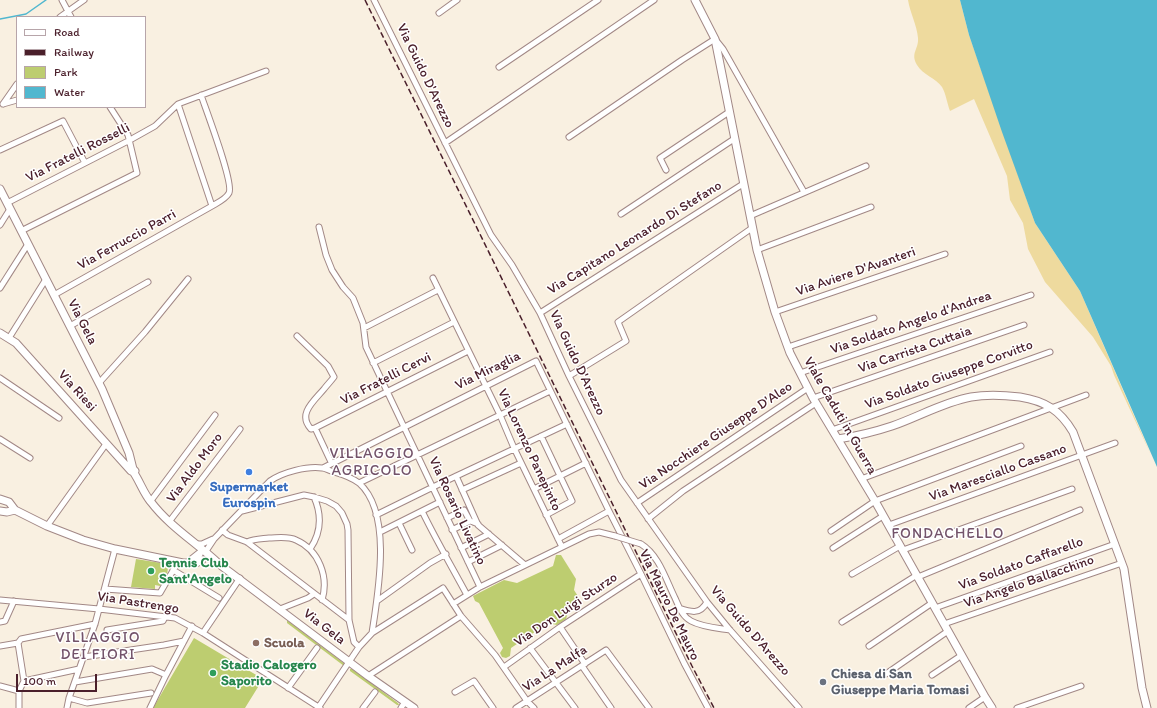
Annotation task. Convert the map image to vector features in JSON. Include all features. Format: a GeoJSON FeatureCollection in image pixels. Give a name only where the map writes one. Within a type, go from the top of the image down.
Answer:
{"type":"FeatureCollection","features":[{"type":"Feature","properties":{"kind":"street"},"geometry":{"type":"LineString","coordinates":[[62,0],[71,16]]}},
{"type":"Feature","properties":{"kind":"street"},"geometry":{"type":"LineString","coordinates":[[62,16],[84,0]]}},
{"type":"Feature","properties":{"kind":"street","name":"Via Guido D'Arezzo"},"geometry":{"type":"LineString","coordinates":[[374,0],[491,235],[512,265],[540,313],[569,376],[618,474],[707,602],[800,708]]}},
{"type":"Feature","properties":{"kind":"street"},"geometry":{"type":"LineString","coordinates":[[439,13],[457,0]]}},
{"type":"Feature","properties":{"kind":"street"},"geometry":{"type":"LineString","coordinates":[[499,67],[598,0]]}},
{"type":"Feature","properties":{"kind":"street"},"geometry":{"type":"LineString","coordinates":[[445,143],[654,0]]}},
{"type":"Feature","properties":{"kind":"street","name":"Viale Caduti in Guerra"},"geometry":{"type":"LineString","coordinates":[[695,0],[715,40],[757,250],[775,312],[788,347],[815,401],[889,525],[992,708]]}},
{"type":"Feature","properties":{"kind":"street"},"geometry":{"type":"LineString","coordinates":[[569,137],[675,64],[715,40],[723,48],[804,192]]}},
{"type":"Feature","properties":{"kind":"street","name":"Via Fratelli Rosselli"},"geometry":{"type":"LineString","coordinates":[[9,206],[155,126],[178,104],[266,71]]}},
{"type":"Feature","properties":{"kind":"street"},"geometry":{"type":"LineString","coordinates":[[1,104],[16,85]]}},
{"type":"Feature","properties":{"kind":"street","name":"Via Ferruccio Parri"},"geometry":{"type":"LineString","coordinates":[[54,296],[212,206],[230,192],[226,168],[201,95]]}},
{"type":"Feature","properties":{"kind":"street"},"geometry":{"type":"LineString","coordinates":[[1,104],[16,100]]}},
{"type":"Feature","properties":{"kind":"street"},"geometry":{"type":"LineString","coordinates":[[178,104],[212,206]]}},
{"type":"Feature","properties":{"kind":"street"},"geometry":{"type":"LineString","coordinates":[[21,232],[137,172],[128,135],[111,108]]}},
{"type":"Feature","properties":{"kind":"street"},"geometry":{"type":"LineString","coordinates":[[666,170],[660,158],[729,112]]}},
{"type":"Feature","properties":{"kind":"street"},"geometry":{"type":"LineString","coordinates":[[0,150],[63,121],[85,163]]}},
{"type":"Feature","properties":{"kind":"street"},"geometry":{"type":"LineString","coordinates":[[621,214],[734,139]]}},
{"type":"Feature","properties":{"kind":"street"},"geometry":{"type":"LineString","coordinates":[[750,216],[866,166]]}},
{"type":"Feature","properties":{"kind":"street","name":"Via Capitano Leonardo Di Stefano"},"geometry":{"type":"LineString","coordinates":[[540,313],[743,184]]}},
{"type":"Feature","properties":{"kind":"street","name":"Via Gela"},"geometry":{"type":"LineString","coordinates":[[0,189],[99,383],[129,453],[133,471],[150,502],[169,522],[194,544],[203,555],[240,578],[368,676],[403,705],[414,708]]}},
{"type":"Feature","properties":{"kind":"street"},"geometry":{"type":"LineString","coordinates":[[0,225],[9,206]]}},
{"type":"Feature","properties":{"kind":"street"},"geometry":{"type":"LineString","coordinates":[[757,250],[871,208]]}},
{"type":"Feature","properties":{"kind":"street","name":"Via Rosario Livatino"},"geometry":{"type":"LineString","coordinates":[[319,227],[326,256],[332,270],[343,287],[353,298],[363,322],[366,347],[373,363],[433,486],[446,518],[480,588]]}},
{"type":"Feature","properties":{"kind":"street"},"geometry":{"type":"LineString","coordinates":[[569,376],[626,341],[618,322],[752,228]]}},
{"type":"Feature","properties":{"kind":"street"},"geometry":{"type":"LineString","coordinates":[[0,288],[28,244]]}},
{"type":"Feature","properties":{"kind":"street","name":"Via Aviere D'Avanteri"},"geometry":{"type":"LineString","coordinates":[[775,312],[945,254]]}},
{"type":"Feature","properties":{"kind":"street","name":"Via Lorenzo Panepinto"},"geometry":{"type":"LineString","coordinates":[[433,278],[562,547]]}},
{"type":"Feature","properties":{"kind":"street"},"geometry":{"type":"LineString","coordinates":[[9,338],[46,279]]}},
{"type":"Feature","properties":{"kind":"street"},"geometry":{"type":"LineString","coordinates":[[99,383],[145,332],[188,279]]}},
{"type":"Feature","properties":{"kind":"street"},"geometry":{"type":"LineString","coordinates":[[70,326],[148,282]]}},
{"type":"Feature","properties":{"kind":"street"},"geometry":{"type":"LineString","coordinates":[[364,328],[438,290]]}},
{"type":"Feature","properties":{"kind":"street","name":"Via Soldato Angelo d'Andrea"},"geometry":{"type":"LineString","coordinates":[[800,373],[1030,294]]}},
{"type":"Feature","properties":{"kind":"street"},"geometry":{"type":"LineString","coordinates":[[788,347],[874,318]]}},
{"type":"Feature","properties":{"kind":"street"},"geometry":{"type":"LineString","coordinates":[[373,363],[454,322]]}},
{"type":"Feature","properties":{"kind":"street","name":"Via Carrista Cuttaia"},"geometry":{"type":"LineString","coordinates":[[648,519],[683,491],[815,401],[1024,325]]}},
{"type":"Feature","properties":{"kind":"street","name":"Via Riesi"},"geometry":{"type":"LineString","coordinates":[[0,333],[16,343],[106,444],[133,471]]}},
{"type":"Feature","properties":{"kind":"street"},"geometry":{"type":"LineString","coordinates":[[297,336],[328,366],[334,377],[310,405],[305,417],[306,425],[311,429],[315,428],[331,462]]}},
{"type":"Feature","properties":{"kind":"street","name":"Via Fratelli Cervi"},"geometry":{"type":"LineString","coordinates":[[315,428],[468,351]]}},
{"type":"Feature","properties":{"kind":"street","name":"Via Soldato Giuseppe Corvitto"},"geometry":{"type":"LineString","coordinates":[[832,430],[1050,352]]}},
{"type":"Feature","properties":{"kind":"street","name":"Via Miraglia"},"geometry":{"type":"LineString","coordinates":[[323,468],[331,462],[536,361],[609,511]]}},
{"type":"Feature","properties":{"kind":"street"},"geometry":{"type":"LineString","coordinates":[[0,378],[59,418]]}},
{"type":"Feature","properties":{"kind":"street","name":"Via Nocchiere Giuseppe D'Aleo"},"geometry":{"type":"LineString","coordinates":[[637,503],[808,388]]}},
{"type":"Feature","properties":{"kind":"street"},"geometry":{"type":"LineString","coordinates":[[359,484],[550,391]]}},
{"type":"Feature","properties":{"kind":"street"},"geometry":{"type":"LineString","coordinates":[[838,439],[861,436],[892,426],[952,402],[970,397],[1001,394],[1040,401],[1061,414],[1073,432],[1083,455],[1122,564],[1126,580],[1142,688],[1147,708]]}},
{"type":"Feature","properties":{"kind":"street"},"geometry":{"type":"LineString","coordinates":[[861,479],[1086,395]]}},
{"type":"Feature","properties":{"kind":"street"},"geometry":{"type":"LineString","coordinates":[[150,502],[215,415]]}},
{"type":"Feature","properties":{"kind":"street"},"geometry":{"type":"LineString","coordinates":[[376,515],[433,486],[566,424]]}},
{"type":"Feature","properties":{"kind":"street","name":"Via Aldo Moro"},"geometry":{"type":"LineString","coordinates":[[169,522],[240,429]]}},
{"type":"Feature","properties":{"kind":"street"},"geometry":{"type":"LineString","coordinates":[[540,436],[572,502],[546,515]]}},
{"type":"Feature","properties":{"kind":"street"},"geometry":{"type":"LineString","coordinates":[[0,439],[30,458]]}},
{"type":"Feature","properties":{"kind":"street","name":"Via Maresciallo Cassano"},"geometry":{"type":"LineString","coordinates":[[889,525],[1115,443]]}},
{"type":"Feature","properties":{"kind":"street"},"geometry":{"type":"LineString","coordinates":[[47,526],[106,444]]}},
{"type":"Feature","properties":{"kind":"street"},"geometry":{"type":"LineString","coordinates":[[831,531],[875,501],[1021,446]]}},
{"type":"Feature","properties":{"kind":"street"},"geometry":{"type":"LineString","coordinates":[[462,490],[521,463]]}},
{"type":"Feature","properties":{"kind":"street"},"geometry":{"type":"LineString","coordinates":[[534,489],[586,463]]}},
{"type":"Feature","properties":{"kind":"street"},"geometry":{"type":"LineString","coordinates":[[0,499],[9,502],[15,510],[47,526],[83,540],[115,549],[189,563],[203,555],[222,530],[270,481],[277,476],[294,470],[323,468],[345,474],[359,484],[370,498],[380,532],[377,601],[372,633]]}},
{"type":"Feature","properties":{"kind":"street"},"geometry":{"type":"LineString","coordinates":[[456,476],[478,525]]}},
{"type":"Feature","properties":{"kind":"street"},"geometry":{"type":"LineString","coordinates":[[852,574],[902,548],[1072,489]]}},
{"type":"Feature","properties":{"kind":"street"},"geometry":{"type":"LineString","coordinates":[[241,511],[304,495],[314,497],[336,506],[342,513],[347,524],[350,620],[354,642],[359,647]]}},
{"type":"Feature","properties":{"kind":"street"},"geometry":{"type":"LineString","coordinates":[[310,549],[316,540],[318,533],[319,509],[314,497]]}},
{"type":"Feature","properties":{"kind":"street"},"geometry":{"type":"LineString","coordinates":[[380,532],[440,502]]}},
{"type":"Feature","properties":{"kind":"street"},"geometry":{"type":"LineString","coordinates":[[319,509],[321,506],[331,503]]}},
{"type":"Feature","properties":{"kind":"street"},"geometry":{"type":"LineString","coordinates":[[0,511],[7,512],[15,510]]}},
{"type":"Feature","properties":{"kind":"street"},"geometry":{"type":"LineString","coordinates":[[446,518],[464,510],[470,521],[478,525],[525,565]]}},
{"type":"Feature","properties":{"kind":"street"},"geometry":{"type":"LineString","coordinates":[[842,622],[918,576],[1080,510]]}},
{"type":"Feature","properties":{"kind":"street"},"geometry":{"type":"LineString","coordinates":[[422,511],[436,540],[446,554],[467,595]]}},
{"type":"Feature","properties":{"kind":"street"},"geometry":{"type":"LineString","coordinates":[[558,539],[609,511]]}},
{"type":"Feature","properties":{"kind":"street","name":"Via Mauro De Mauro"},"geometry":{"type":"LineString","coordinates":[[609,511],[642,574],[684,663],[708,708]]}},
{"type":"Feature","properties":{"kind":"street"},"geometry":{"type":"LineString","coordinates":[[833,548],[883,516]]}},
{"type":"Feature","properties":{"kind":"street"},"geometry":{"type":"LineString","coordinates":[[452,530],[470,521]]}},
{"type":"Feature","properties":{"kind":"street"},"geometry":{"type":"LineString","coordinates":[[399,523],[412,550]]}},
{"type":"Feature","properties":{"kind":"street"},"geometry":{"type":"LineString","coordinates":[[222,530],[228,535],[248,542],[314,594],[350,620]]}},
{"type":"Feature","properties":{"kind":"street"},"geometry":{"type":"LineString","coordinates":[[453,604],[467,595],[525,565],[589,534],[599,532],[641,544],[648,548],[656,560],[679,608],[686,617],[696,623],[730,630]]}},
{"type":"Feature","properties":{"kind":"street"},"geometry":{"type":"LineString","coordinates":[[461,548],[489,534]]}},
{"type":"Feature","properties":{"kind":"street"},"geometry":{"type":"LineString","coordinates":[[248,542],[252,540],[290,538],[302,543],[310,549],[323,571],[324,585],[322,600]]}},
{"type":"Feature","properties":{"kind":"street"},"geometry":{"type":"LineString","coordinates":[[194,544],[202,544],[214,539]]}},
{"type":"Feature","properties":{"kind":"street","name":"Via Soldato Caffarello"},"geometry":{"type":"LineString","coordinates":[[869,646],[933,605],[1115,544]]}},
{"type":"Feature","properties":{"kind":"street"},"geometry":{"type":"LineString","coordinates":[[468,562],[502,545]]}},
{"type":"Feature","properties":{"kind":"street"},"geometry":{"type":"LineString","coordinates":[[68,708],[69,698],[95,624],[115,549]]}},
{"type":"Feature","properties":{"kind":"street"},"geometry":{"type":"LineString","coordinates":[[377,601],[430,563],[446,554]]}},
{"type":"Feature","properties":{"kind":"street"},"geometry":{"type":"LineString","coordinates":[[105,589],[160,593],[178,562]]}},
{"type":"Feature","properties":{"kind":"street","name":"Via Angelo Ballacchino"},"geometry":{"type":"LineString","coordinates":[[944,624],[1122,564]]}},
{"type":"Feature","properties":{"kind":"street"},"geometry":{"type":"LineString","coordinates":[[173,570],[219,598]]}},
{"type":"Feature","properties":{"kind":"street","name":"Via Don Luigi Sturzo"},"geometry":{"type":"LineString","coordinates":[[504,667],[530,648],[642,574]]}},
{"type":"Feature","properties":{"kind":"street"},"geometry":{"type":"LineString","coordinates":[[203,633],[240,578]]}},
{"type":"Feature","properties":{"kind":"street"},"geometry":{"type":"LineString","coordinates":[[319,708],[359,647],[372,633],[443,588],[461,616],[504,667],[527,701],[534,708]]}},
{"type":"Feature","properties":{"kind":"street"},"geometry":{"type":"LineString","coordinates":[[280,609],[308,598],[314,594]]}},
{"type":"Feature","properties":{"kind":"street","name":"Via Pastrengo"},"geometry":{"type":"LineString","coordinates":[[0,600],[175,618],[192,626],[319,708]]}},
{"type":"Feature","properties":{"kind":"street"},"geometry":{"type":"LineString","coordinates":[[0,622],[5,621],[14,601]]}},
{"type":"Feature","properties":{"kind":"street"},"geometry":{"type":"LineString","coordinates":[[679,608],[690,612],[698,611],[702,610],[707,602]]}},
{"type":"Feature","properties":{"kind":"street"},"geometry":{"type":"LineString","coordinates":[[368,676],[461,616]]}},
{"type":"Feature","properties":{"kind":"street"},"geometry":{"type":"LineString","coordinates":[[107,630],[163,621],[165,617]]}},
{"type":"Feature","properties":{"kind":"street"},"geometry":{"type":"LineString","coordinates":[[0,646],[18,643],[21,639],[95,624]]}},
{"type":"Feature","properties":{"kind":"street"},"geometry":{"type":"LineString","coordinates":[[150,708],[192,626]]}},
{"type":"Feature","properties":{"kind":"street"},"geometry":{"type":"LineString","coordinates":[[560,628],[611,708]]}},
{"type":"Feature","properties":{"kind":"street"},"geometry":{"type":"LineString","coordinates":[[886,674],[948,631]]}},
{"type":"Feature","properties":{"kind":"street"},"geometry":{"type":"LineString","coordinates":[[84,657],[184,641]]}},
{"type":"Feature","properties":{"kind":"street"},"geometry":{"type":"LineString","coordinates":[[18,643],[24,680],[19,692],[19,708]]}},
{"type":"Feature","properties":{"kind":"street"},"geometry":{"type":"LineString","coordinates":[[288,688],[317,648]]}},
{"type":"Feature","properties":{"kind":"street"},"geometry":{"type":"LineString","coordinates":[[530,648],[575,708]]}},
{"type":"Feature","properties":{"kind":"street","name":"Via La Malfa"},"geometry":{"type":"LineString","coordinates":[[516,708],[606,650],[649,708]]}},
{"type":"Feature","properties":{"kind":"street"},"geometry":{"type":"LineString","coordinates":[[932,675],[962,655]]}},
{"type":"Feature","properties":{"kind":"street"},"geometry":{"type":"LineString","coordinates":[[24,680],[79,670]]}},
{"type":"Feature","properties":{"kind":"street"},"geometry":{"type":"LineString","coordinates":[[75,682],[152,670],[166,675]]}},
{"type":"Feature","properties":{"kind":"street"},"geometry":{"type":"LineString","coordinates":[[455,692],[474,681],[493,708]]}},
{"type":"Feature","properties":{"kind":"street"},"geometry":{"type":"LineString","coordinates":[[0,686],[19,692]]}},
{"type":"Feature","properties":{"kind":"street"},"geometry":{"type":"LineString","coordinates":[[1017,708],[1081,686]]}},
{"type":"Feature","properties":{"kind":"street"},"geometry":{"type":"LineString","coordinates":[[363,708],[375,692]]}},
{"type":"Feature","properties":{"kind":"street"},"geometry":{"type":"LineString","coordinates":[[69,698],[87,703],[151,693]]}},
{"type":"Feature","properties":{"kind":"street"},"geometry":{"type":"LineString","coordinates":[[969,708],[985,697]]}},
{"type":"Feature","properties":{"kind":"green space"},"geometry":{"type":"Polygon","coordinates":[[[556,555],[561,555],[576,579],[574,590],[581,601],[569,609],[566,619],[557,625],[548,623],[511,648],[510,656],[506,658],[502,657],[500,653],[503,648],[479,603],[475,601],[473,596],[504,580],[517,583],[553,566],[556,555]]]}},
{"type":"Feature","properties":{"kind":"green space","name":"Tennis Club Sant'Angelo"},"geometry":{"type":"Polygon","coordinates":[[[136,559],[161,563],[168,567],[167,576],[160,586],[155,585],[155,589],[131,587],[136,559]]]}},
{"type":"Feature","properties":{"kind":"green space"},"geometry":{"type":"Polygon","coordinates":[[[287,621],[345,664],[344,666],[287,623],[287,621]]]}},
{"type":"Feature","properties":{"kind":"green space","name":"Stadio Calogero Saporito"},"geometry":{"type":"Polygon","coordinates":[[[194,638],[263,679],[245,708],[153,708],[194,638]]]}},
{"type":"Feature","properties":{"kind":"green space"},"geometry":{"type":"Polygon","coordinates":[[[350,669],[352,669],[399,705],[350,671],[350,669]]]}},
{"type":"Feature","properties":{"kind":"sand"},"geometry":{"type":"Polygon","coordinates":[[[908,0],[960,0],[969,35],[1035,223],[1080,291],[1151,455],[1111,366],[1093,337],[1045,282],[1028,249],[1023,223],[1010,200],[1007,176],[974,99],[950,111],[942,87],[917,65],[914,57],[918,38],[908,0]]]}},
{"type":"Feature","properties":{"kind":"water"},"geometry":{"type":"Polygon","coordinates":[[[960,0],[1157,0],[1157,467],[1080,291],[1035,223],[969,35],[960,0]]]}},
{"type":"Feature","properties":{"kind":"waterway"},"geometry":{"type":"LineString","coordinates":[[0,19],[26,14],[46,0]]}},
{"type":"Feature","properties":{"kind":"railway"},"geometry":{"type":"LineString","coordinates":[[365,0],[714,708]]}},
{"type":"Feature","properties":{"kind":"place","name":"Supermarket Eurospin"},"geometry":{"type":"Point","coordinates":[249,472]}},
{"type":"Feature","properties":{"kind":"place","name":"Tennis Club Sant'Angelo"},"geometry":{"type":"Point","coordinates":[151,571]}},
{"type":"Feature","properties":{"kind":"place","name":"Scuola"},"geometry":{"type":"Point","coordinates":[256,643]}},
{"type":"Feature","properties":{"kind":"place","name":"Stadio Calogero Saporito"},"geometry":{"type":"Point","coordinates":[213,673]}},
{"type":"Feature","properties":{"kind":"place","name":"Chiesa di San Giuseppe Maria Tomasi"},"geometry":{"type":"Point","coordinates":[823,682]}},
{"type":"Feature","properties":{"kind":"district","name":"VILLAGGIO AGRICOLO"},"geometry":{"type":"Point","coordinates":[372,462]}},
{"type":"Feature","properties":{"kind":"district","name":"FONDACHELLO"},"geometry":{"type":"Point","coordinates":[948,534]}},
{"type":"Feature","properties":{"kind":"district","name":"VILLAGGIO DEI FIORI"},"geometry":{"type":"Point","coordinates":[98,646]}}]}
